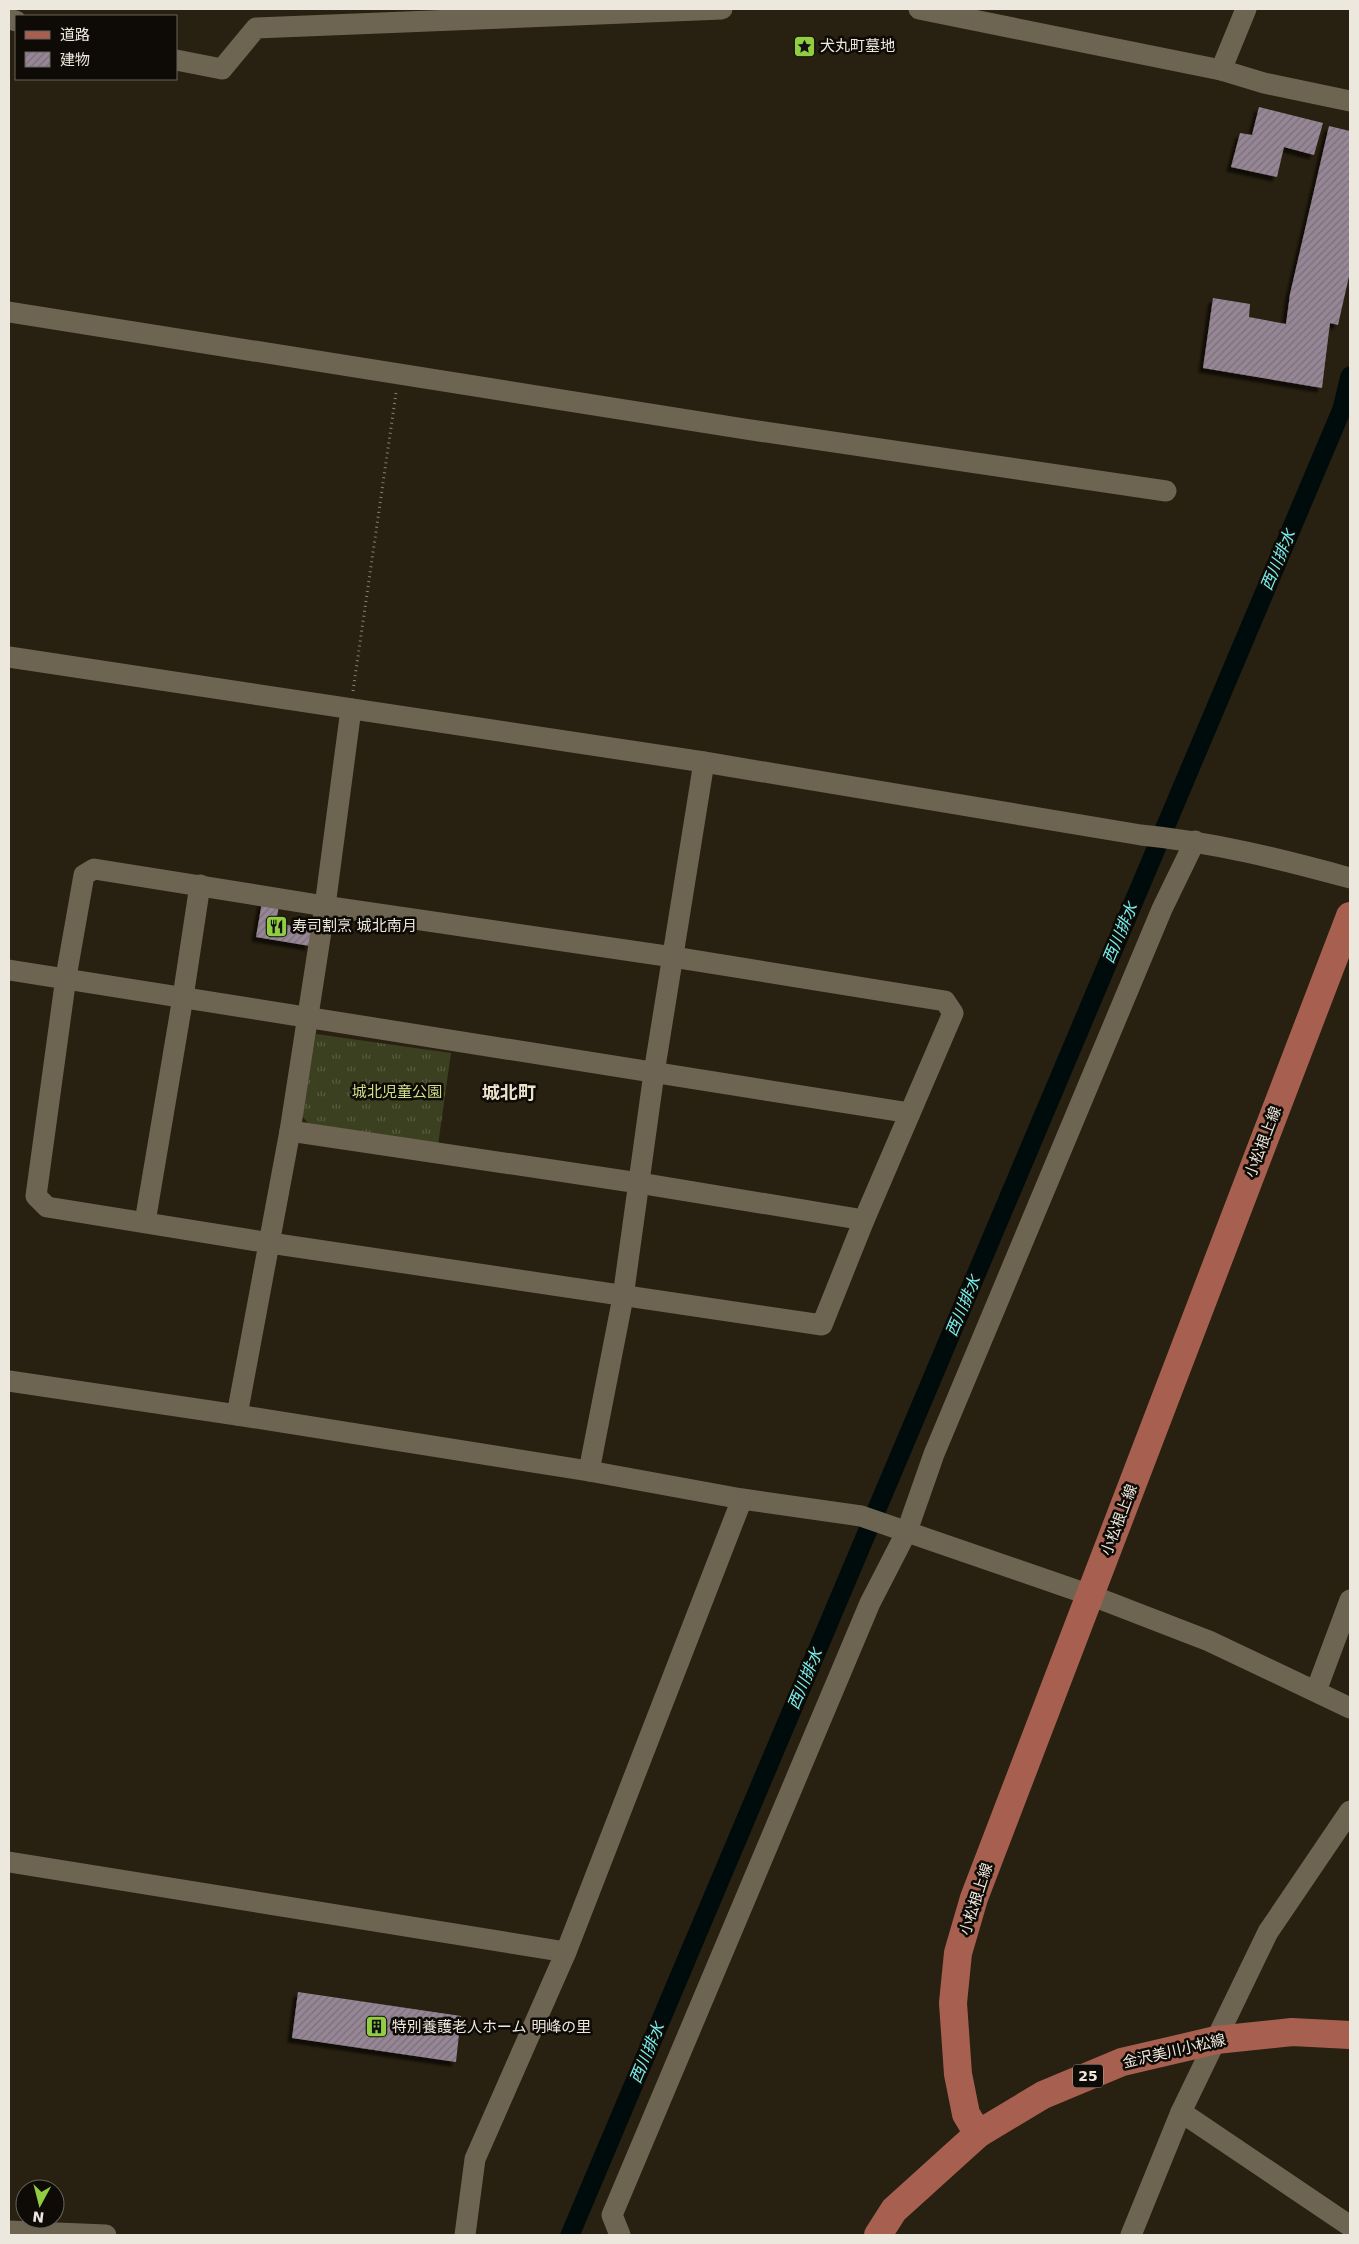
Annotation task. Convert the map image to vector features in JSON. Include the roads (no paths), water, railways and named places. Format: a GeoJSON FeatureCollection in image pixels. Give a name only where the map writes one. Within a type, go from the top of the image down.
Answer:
{"type":"FeatureCollection","features":[{"type":"Feature","properties":{"kind":"main road","name":"小松根上線"},"geometry":{"type":"LineString","coordinates":[[978,2134],[966,2114],[958,2074],[953,2003],[958,1953],[974,1898],[1350,916]]}},
{"type":"Feature","properties":{"kind":"main road","name":"金沢美川小松線"},"geometry":{"type":"LineString","coordinates":[[878,2235],[894,2210],[978,2134],[1043,2095],[1122,2062],[1216,2040],[1292,2032],[1350,2035]]}},
{"type":"Feature","properties":{"kind":"street"},"geometry":{"type":"LineString","coordinates":[[178,60],[222,69],[259,18],[722,9]]}},
{"type":"Feature","properties":{"kind":"street"},"geometry":{"type":"LineString","coordinates":[[919,9],[1220,70],[1264,83],[1330,96],[1350,102]]}},
{"type":"Feature","properties":{"kind":"street"},"geometry":{"type":"LineString","coordinates":[[1220,70],[1246,9]]}},
{"type":"Feature","properties":{"kind":"street"},"geometry":{"type":"LineString","coordinates":[[9,312],[399,374],[1166,491]]}},
{"type":"Feature","properties":{"kind":"street"},"geometry":{"type":"LineString","coordinates":[[9,657],[704,762],[1141,835],[1186,840],[1290,862],[1350,878]]}},
{"type":"Feature","properties":{"kind":"street"},"geometry":{"type":"LineString","coordinates":[[237,1415],[290,1131],[306,1018],[325,906],[351,709]]}},
{"type":"Feature","properties":{"kind":"street"},"geometry":{"type":"LineString","coordinates":[[590,1471],[624,1297],[654,1074],[704,762]]}},
{"type":"Feature","properties":{"kind":"street"},"geometry":{"type":"LineString","coordinates":[[620,2235],[612,2215],[1162,909],[1186,840]]}},
{"type":"Feature","properties":{"kind":"street"},"geometry":{"type":"LineString","coordinates":[[94,868],[200,885],[325,906],[673,957],[945,1001],[953,1013],[864,1220],[822,1325],[624,1297],[47,1207],[36,1196],[66,977],[84,875],[94,868]]}},
{"type":"Feature","properties":{"kind":"street"},"geometry":{"type":"LineString","coordinates":[[145,1222],[200,885]]}},
{"type":"Feature","properties":{"kind":"street"},"geometry":{"type":"LineString","coordinates":[[9,970],[66,977],[306,1018],[910,1113]]}},
{"type":"Feature","properties":{"kind":"street"},"geometry":{"type":"LineString","coordinates":[[290,1131],[639,1183],[864,1220]]}},
{"type":"Feature","properties":{"kind":"street"},"geometry":{"type":"LineString","coordinates":[[9,1381],[237,1415],[590,1471],[742,1499],[861,1516],[1090,1595],[1209,1640],[1350,1708]]}},
{"type":"Feature","properties":{"kind":"street"},"geometry":{"type":"LineString","coordinates":[[465,2235],[475,2159],[566,1952],[742,1499]]}},
{"type":"Feature","properties":{"kind":"street"},"geometry":{"type":"LineString","coordinates":[[1316,1691],[1350,1600]]}},
{"type":"Feature","properties":{"kind":"street"},"geometry":{"type":"LineString","coordinates":[[1131,2235],[1181,2112],[1268,1932],[1350,1811]]}},
{"type":"Feature","properties":{"kind":"street"},"geometry":{"type":"LineString","coordinates":[[9,1862],[566,1952]]}},
{"type":"Feature","properties":{"kind":"street"},"geometry":{"type":"LineString","coordinates":[[1181,2112],[1350,2226]]}},
{"type":"Feature","properties":{"kind":"street"},"geometry":{"type":"LineString","coordinates":[[9,2231],[106,2235]]}},
{"type":"Feature","properties":{"kind":"waterway","name":"西川排水"},"geometry":{"type":"LineString","coordinates":[[570,2235],[1342,409],[1350,376]]}},
{"type":"Feature","properties":{"kind":"place","name":"犬丸町墓地"},"geometry":{"type":"Point","coordinates":[804,46]}},
{"type":"Feature","properties":{"kind":"place","name":"寿司割烹 城北南月"},"geometry":{"type":"Point","coordinates":[276,926]}},
{"type":"Feature","properties":{"kind":"place","name":"特別養護老人ホーム 明峰の里"},"geometry":{"type":"Point","coordinates":[376,2027]}},
{"type":"Feature","properties":{"kind":"district","name":"城北町"},"geometry":{"type":"Point","coordinates":[509,1092]}},
{"type":"Feature","properties":{"kind":"park label","name":"城北児童公園"},"geometry":{"type":"Point","coordinates":[397,1092]}}]}
